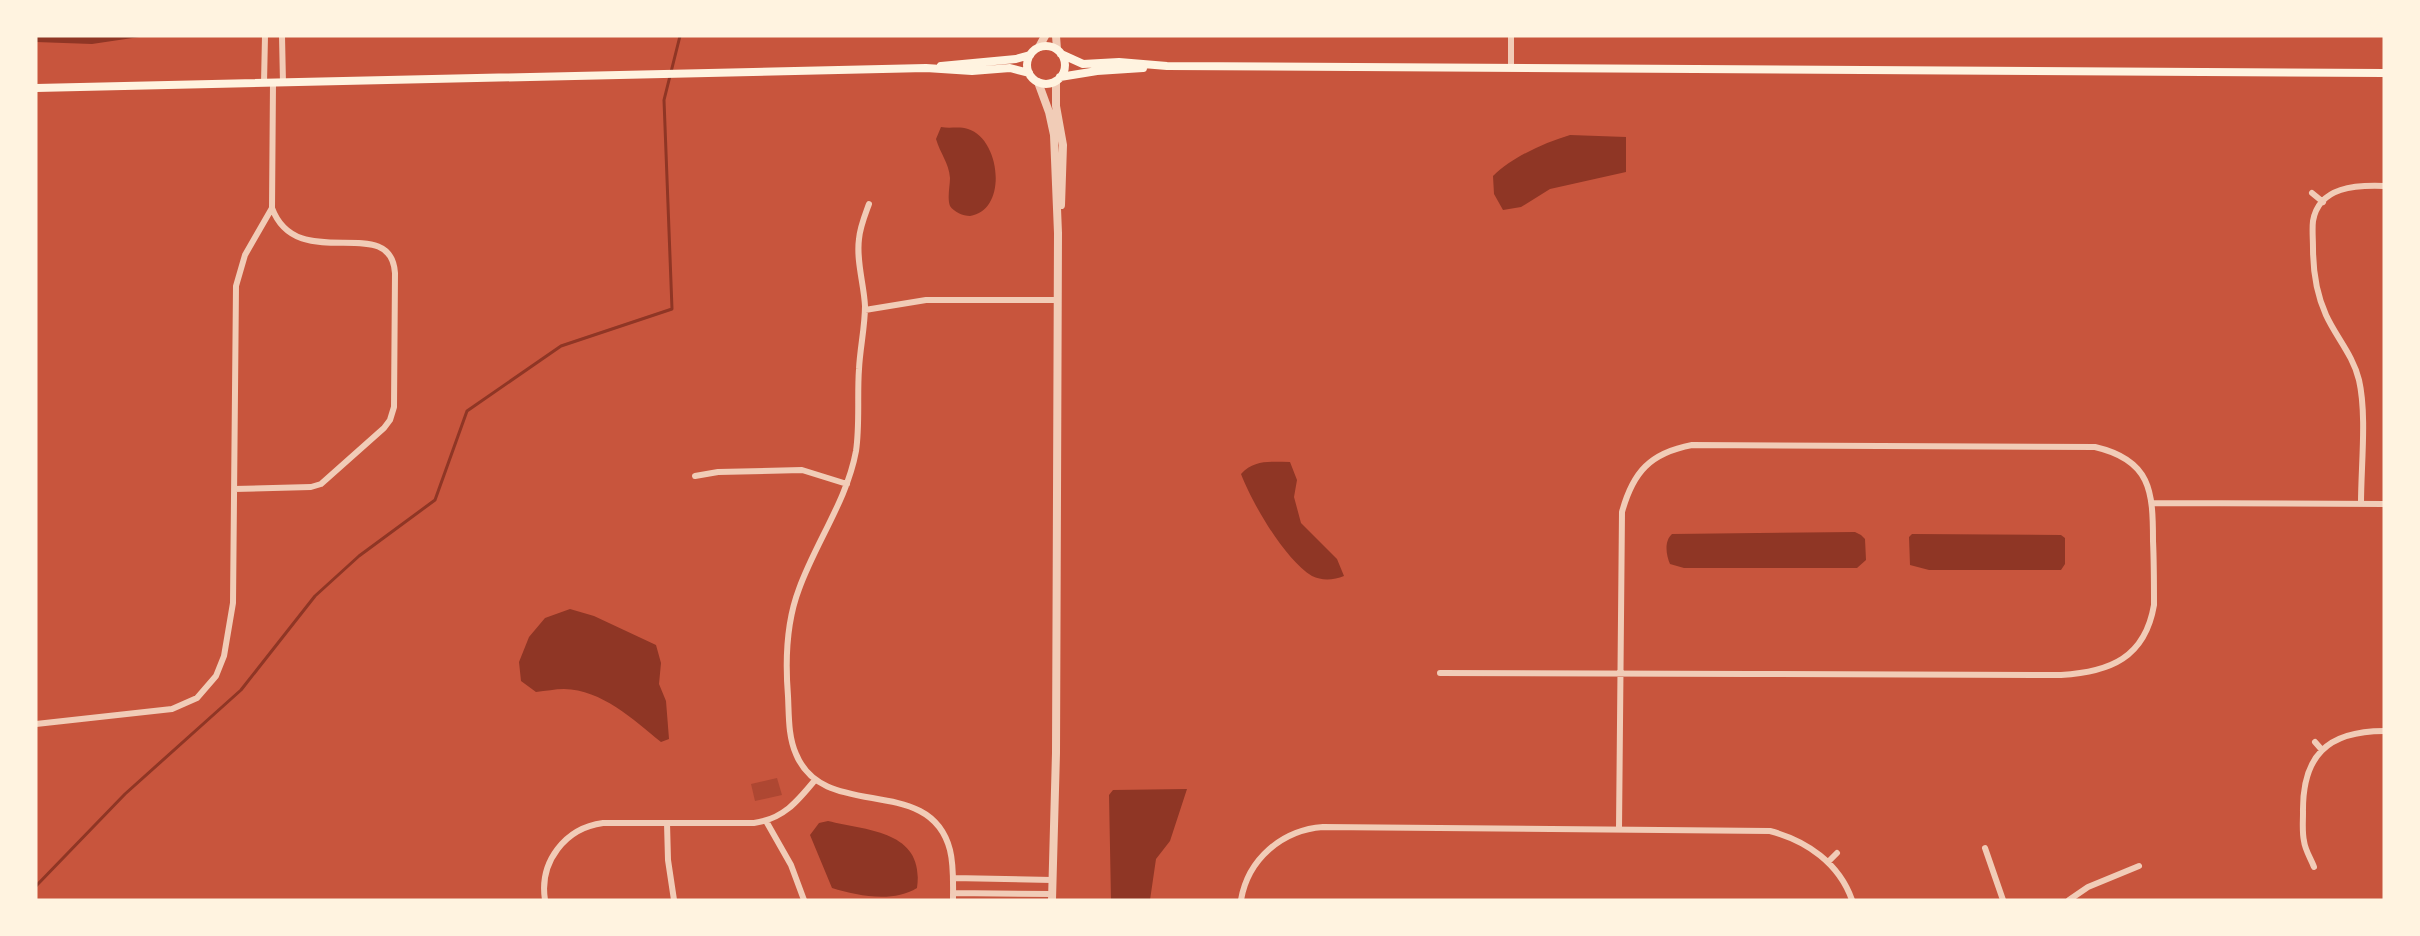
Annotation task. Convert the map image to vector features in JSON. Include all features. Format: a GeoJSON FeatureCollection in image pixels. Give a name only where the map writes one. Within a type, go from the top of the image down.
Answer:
{"type":"FeatureCollection","features":[{"type":"Feature","properties":{"kind":"main road"},"geometry":{"type":"LineString","coordinates":[[1029,73],[1027,61],[1030,55],[1039,47],[1045,46],[1083,64],[1119,62],[1167,66]]}},
{"type":"Feature","properties":{"kind":"main road"},"geometry":{"type":"LineString","coordinates":[[1058,79],[1065,65],[1059,51]]}},
{"type":"Feature","properties":{"kind":"main road"},"geometry":{"type":"LineString","coordinates":[[926,69],[1007,60],[1030,55]]}},
{"type":"Feature","properties":{"kind":"main road"},"geometry":{"type":"LineString","coordinates":[[36,88],[926,69],[972,71],[1010,68],[1029,73],[1038,81],[1050,83],[1058,79],[1097,71],[1167,66],[2384,73]]}},
{"type":"Feature","properties":{"kind":"street"},"geometry":{"type":"LineString","coordinates":[[234,489],[311,487],[321,484],[384,428],[390,420],[394,407],[395,273],[390,256],[376,245],[302,240],[283,228],[272,208],[269,83],[265,36]]}},
{"type":"Feature","properties":{"kind":"street"},"geometry":{"type":"LineString","coordinates":[[282,36],[283,83]]}},
{"type":"Feature","properties":{"kind":"street"},"geometry":{"type":"LineString","coordinates":[[1039,47],[1045,36]]}},
{"type":"Feature","properties":{"kind":"street"},"geometry":{"type":"LineString","coordinates":[[1056,36],[1059,51]]}},
{"type":"Feature","properties":{"kind":"street"},"geometry":{"type":"LineString","coordinates":[[1511,36],[1511,67]]}},
{"type":"Feature","properties":{"kind":"street"},"geometry":{"type":"LineString","coordinates":[[1058,79],[1056,106],[1064,145],[1064,165],[1058,233]]}},
{"type":"Feature","properties":{"kind":"street"},"geometry":{"type":"LineString","coordinates":[[869,204],[859,239],[865,310],[859,367],[857,440],[847,484],[800,587],[791,616],[787,638],[786,676],[792,743],[802,765],[815,780],[836,791],[899,803],[924,813],[940,829],[947,841],[952,861],[953,896],[1052,897],[1056,753],[1058,233],[1054,135],[1038,81]]}},
{"type":"Feature","properties":{"kind":"street"},"geometry":{"type":"LineString","coordinates":[[2361,503],[2362,401],[2359,378],[2349,354],[2324,311],[2313,270],[2313,220],[2323,202],[2342,188],[2356,185],[2384,186]]}},
{"type":"Feature","properties":{"kind":"street"},"geometry":{"type":"LineString","coordinates":[[2312,193],[2323,202]]}},
{"type":"Feature","properties":{"kind":"street"},"geometry":{"type":"LineString","coordinates":[[36,724],[172,709],[197,698],[214,679],[224,656],[233,603],[236,286],[245,255],[272,208]]}},
{"type":"Feature","properties":{"kind":"street"},"geometry":{"type":"LineString","coordinates":[[865,310],[926,300],[1058,300]]}},
{"type":"Feature","properties":{"kind":"street"},"geometry":{"type":"LineString","coordinates":[[1440,673],[1621,674],[2061,675],[2106,669],[2132,652],[2146,633],[2152,619],[2154,605],[2153,503],[2148,483],[2127,459],[2111,450],[2095,447],[1692,445],[1675,448],[1656,457],[1642,468],[1628,490],[1622,512],[1621,674],[1619,829]]}},
{"type":"Feature","properties":{"kind":"street"},"geometry":{"type":"LineString","coordinates":[[695,476],[718,472],[802,470],[847,484]]}},
{"type":"Feature","properties":{"kind":"street"},"geometry":{"type":"LineString","coordinates":[[2153,503],[2384,504]]}},
{"type":"Feature","properties":{"kind":"street"},"geometry":{"type":"LineString","coordinates":[[2314,867],[2304,841],[2303,795],[2309,770],[2322,750],[2341,737],[2356,732],[2384,731]]}},
{"type":"Feature","properties":{"kind":"street"},"geometry":{"type":"LineString","coordinates":[[2315,742],[2322,750]]}},
{"type":"Feature","properties":{"kind":"street"},"geometry":{"type":"LineString","coordinates":[[544,900],[543,887],[547,868],[553,855],[563,841],[579,830],[598,824],[766,821],[789,810],[815,780]]}},
{"type":"Feature","properties":{"kind":"street"},"geometry":{"type":"LineString","coordinates":[[766,821],[791,865],[804,900]]}},
{"type":"Feature","properties":{"kind":"street"},"geometry":{"type":"LineString","coordinates":[[667,823],[668,860],[674,900]]}},
{"type":"Feature","properties":{"kind":"street"},"geometry":{"type":"LineString","coordinates":[[1241,900],[1247,878],[1263,854],[1284,837],[1310,828],[1770,831],[1800,841],[1828,862],[1843,880],[1852,900]]}},
{"type":"Feature","properties":{"kind":"street"},"geometry":{"type":"LineString","coordinates":[[1985,848],[2002,900]]}},
{"type":"Feature","properties":{"kind":"street"},"geometry":{"type":"LineString","coordinates":[[1828,862],[1837,853]]}},
{"type":"Feature","properties":{"kind":"street"},"geometry":{"type":"LineString","coordinates":[[2069,900],[2088,887],[2139,866]]}},
{"type":"Feature","properties":{"kind":"street"},"geometry":{"type":"LineString","coordinates":[[953,878],[1052,880]]}},
{"type":"Feature","properties":{"kind":"shaded area"},"geometry":{"type":"Polygon","coordinates":[[[36,36],[146,36],[92,44],[36,42],[36,36]]]}},
{"type":"Feature","properties":{"kind":"shaded area"},"geometry":{"type":"Polygon","coordinates":[[[941,127],[968,129],[979,135],[988,146],[993,160],[996,174],[995,189],[990,202],[982,211],[970,216],[956,212],[950,206],[949,173],[936,139],[941,127]]]}},
{"type":"Feature","properties":{"kind":"shaded area"},"geometry":{"type":"Polygon","coordinates":[[[1570,135],[1626,137],[1626,172],[1550,189],[1521,207],[1503,210],[1494,194],[1493,176],[1529,151],[1570,135]]]}},
{"type":"Feature","properties":{"kind":"shaded area"},"geometry":{"type":"Polygon","coordinates":[[[1290,462],[1297,480],[1294,497],[1301,523],[1337,559],[1344,576],[1320,579],[1302,568],[1270,530],[1241,474],[1258,464],[1290,462]]]}},
{"type":"Feature","properties":{"kind":"shaded area"},"geometry":{"type":"Polygon","coordinates":[[[1855,532],[1865,539],[1866,560],[1857,568],[1684,568],[1670,564],[1667,552],[1668,540],[1672,534],[1855,532]]]}},
{"type":"Feature","properties":{"kind":"shaded area"},"geometry":{"type":"Polygon","coordinates":[[[1912,534],[2061,535],[2065,538],[2065,564],[2061,570],[1929,570],[1910,565],[1909,537],[1912,534]]]}},
{"type":"Feature","properties":{"kind":"shaded area"},"geometry":{"type":"Polygon","coordinates":[[[570,609],[594,616],[656,645],[661,663],[659,684],[666,701],[669,739],[661,742],[616,707],[591,694],[564,689],[536,692],[521,681],[519,662],[529,637],[545,618],[570,609]]]}},
{"type":"Feature","properties":{"kind":"shaded area"},"geometry":{"type":"Polygon","coordinates":[[[777,778],[782,795],[755,801],[751,784],[777,778]]]}},
{"type":"Feature","properties":{"kind":"shaded area"},"geometry":{"type":"Polygon","coordinates":[[[1187,789],[1170,841],[1156,859],[1150,900],[1111,900],[1109,795],[1113,790],[1187,789]]]}},
{"type":"Feature","properties":{"kind":"shaded area"},"geometry":{"type":"Polygon","coordinates":[[[828,821],[876,832],[903,844],[912,855],[917,869],[917,888],[908,893],[875,897],[832,888],[810,835],[819,823],[828,821]]]}},
{"type":"Feature","properties":{"kind":"waterway"},"geometry":{"type":"LineString","coordinates":[[36,886],[125,794],[241,690],[315,596],[359,556],[435,500],[467,411],[561,346],[672,309],[664,100],[680,36]]}}]}
